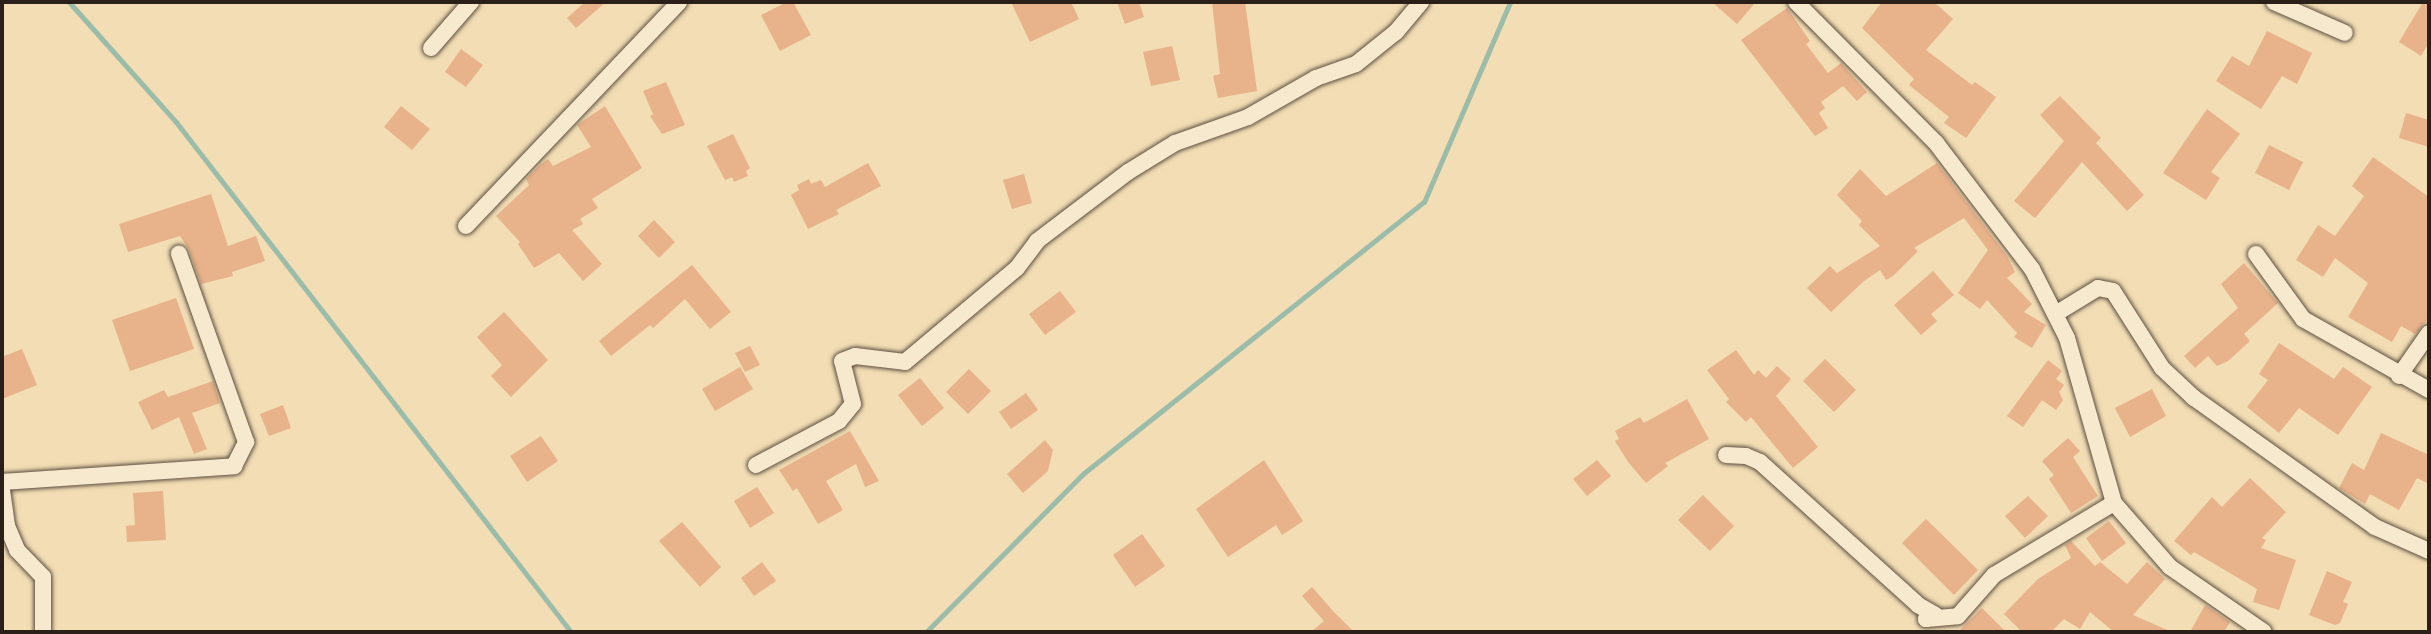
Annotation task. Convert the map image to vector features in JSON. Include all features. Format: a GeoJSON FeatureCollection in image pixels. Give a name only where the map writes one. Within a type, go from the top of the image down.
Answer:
{"type":"FeatureCollection","features":[{"type":"Feature","properties":{"kind":"street"},"geometry":{"type":"LineString","coordinates":[[431,48],[471,2]]}},
{"type":"Feature","properties":{"kind":"street"},"geometry":{"type":"LineString","coordinates":[[466,226],[679,2]]}},
{"type":"Feature","properties":{"kind":"street"},"geometry":{"type":"LineString","coordinates":[[756,465],[839,421],[853,404],[842,361],[855,356],[905,362],[1017,268],[1037,241],[1128,172],[1175,143],[1248,117],[1316,78],[1356,64],[1396,32],[1421,2]]}},
{"type":"Feature","properties":{"kind":"street"},"geometry":{"type":"LineString","coordinates":[[1796,2],[1936,143],[2032,269],[2067,338],[2114,503],[2170,567],[2264,632]]}},
{"type":"Feature","properties":{"kind":"street"},"geometry":{"type":"LineString","coordinates":[[2274,2],[2345,33]]}},
{"type":"Feature","properties":{"kind":"street"},"geometry":{"type":"LineString","coordinates":[[2,482],[234,466],[246,442],[179,254]]}},
{"type":"Feature","properties":{"kind":"street"},"geometry":{"type":"LineString","coordinates":[[2256,254],[2303,319],[2399,376],[2429,390]]}},
{"type":"Feature","properties":{"kind":"street"},"geometry":{"type":"LineString","coordinates":[[2057,313],[2098,288],[2113,291],[2162,368],[2194,398],[2375,527],[2429,551]]}},
{"type":"Feature","properties":{"kind":"street"},"geometry":{"type":"LineString","coordinates":[[2399,376],[2429,333]]}},
{"type":"Feature","properties":{"kind":"street"},"geometry":{"type":"LineString","coordinates":[[1726,455],[1746,456],[1760,462],[1918,605],[1935,615],[1926,619],[1956,624],[1994,575],[2114,503]]}},
{"type":"Feature","properties":{"kind":"street"},"geometry":{"type":"LineString","coordinates":[[2,490],[7,526],[17,550],[43,577],[43,632]]}},
{"type":"Feature","properties":{"kind":"building"},"geometry":{"type":"Polygon","coordinates":[[[585,2],[606,2],[576,28],[567,18],[585,2]]]}},
{"type":"Feature","properties":{"kind":"building"},"geometry":{"type":"Polygon","coordinates":[[[793,2],[811,35],[780,51],[761,15],[793,2]]]}},
{"type":"Feature","properties":{"kind":"building"},"geometry":{"type":"Polygon","coordinates":[[[1011,2],[1071,2],[1079,19],[1030,42],[1011,2]]]}},
{"type":"Feature","properties":{"kind":"building"},"geometry":{"type":"Polygon","coordinates":[[[1117,2],[1139,2],[1144,17],[1125,24],[1117,2]]]}},
{"type":"Feature","properties":{"kind":"building"},"geometry":{"type":"Polygon","coordinates":[[[1212,2],[1245,2],[1257,91],[1218,98],[1213,76],[1220,74],[1212,2]]]}},
{"type":"Feature","properties":{"kind":"building"},"geometry":{"type":"Polygon","coordinates":[[[1712,2],[1756,2],[1737,24],[1712,2]]]}},
{"type":"Feature","properties":{"kind":"building"},"geometry":{"type":"Polygon","coordinates":[[[1882,2],[1934,2],[1953,19],[1926,50],[1972,85],[1975,82],[1996,97],[1966,138],[1944,123],[1949,117],[1909,85],[1914,79],[1862,28],[1882,2]]]}},
{"type":"Feature","properties":{"kind":"building"},"geometry":{"type":"Polygon","coordinates":[[[2423,2],[2429,2],[2429,42],[2421,56],[2399,42],[2423,2]]]}},
{"type":"Feature","properties":{"kind":"building"},"geometry":{"type":"Polygon","coordinates":[[[1787,8],[1810,41],[1806,44],[1828,73],[1841,63],[1867,92],[1857,101],[1843,86],[1821,102],[1825,108],[1819,113],[1828,128],[1815,136],[1741,40],[1787,8]]]}},
{"type":"Feature","properties":{"kind":"building"},"geometry":{"type":"Polygon","coordinates":[[[2267,31],[2312,53],[2297,84],[2282,76],[2261,109],[2216,81],[2232,56],[2249,66],[2267,31]]]}},
{"type":"Feature","properties":{"kind":"building"},"geometry":{"type":"Polygon","coordinates":[[[1172,46],[1180,80],[1151,86],[1143,52],[1172,46]]]}},
{"type":"Feature","properties":{"kind":"building"},"geometry":{"type":"Polygon","coordinates":[[[461,49],[483,65],[466,87],[445,72],[461,49]]]}},
{"type":"Feature","properties":{"kind":"building"},"geometry":{"type":"Polygon","coordinates":[[[666,82],[685,125],[662,134],[650,116],[653,114],[643,91],[666,82]]]}},
{"type":"Feature","properties":{"kind":"building"},"geometry":{"type":"Polygon","coordinates":[[[2060,96],[2101,138],[2096,143],[2144,195],[2127,211],[2082,162],[2035,218],[2014,201],[2064,141],[2040,115],[2060,96]]]}},
{"type":"Feature","properties":{"kind":"building"},"geometry":{"type":"Polygon","coordinates":[[[401,106],[430,129],[412,150],[384,127],[401,106]]]}},
{"type":"Feature","properties":{"kind":"building"},"geometry":{"type":"Polygon","coordinates":[[[605,106],[642,168],[592,199],[598,208],[580,219],[583,224],[572,230],[602,264],[583,281],[559,253],[534,268],[518,244],[520,242],[496,216],[529,185],[526,179],[548,159],[553,166],[591,147],[577,125],[605,106]]]}},
{"type":"Feature","properties":{"kind":"building"},"geometry":{"type":"Polygon","coordinates":[[[2207,109],[2240,134],[2211,172],[2220,178],[2206,200],[2163,173],[2207,109]]]}},
{"type":"Feature","properties":{"kind":"building"},"geometry":{"type":"Polygon","coordinates":[[[2406,113],[2429,120],[2429,147],[2399,138],[2406,113]]]}},
{"type":"Feature","properties":{"kind":"building"},"geometry":{"type":"Polygon","coordinates":[[[733,134],[750,168],[746,171],[748,176],[734,182],[732,177],[725,180],[707,146],[733,134]]]}},
{"type":"Feature","properties":{"kind":"building"},"geometry":{"type":"Polygon","coordinates":[[[2269,145],[2303,162],[2289,190],[2255,173],[2269,145]]]}},
{"type":"Feature","properties":{"kind":"building"},"geometry":{"type":"Polygon","coordinates":[[[2373,157],[2429,197],[2429,318],[2415,334],[2401,326],[2392,342],[2348,317],[2368,283],[2335,258],[2323,277],[2296,260],[2318,225],[2335,236],[2364,196],[2352,186],[2373,157]]]}},
{"type":"Feature","properties":{"kind":"building"},"geometry":{"type":"Polygon","coordinates":[[[868,163],[881,186],[836,210],[839,214],[808,229],[791,195],[799,190],[797,185],[809,179],[811,184],[821,180],[825,187],[868,163]]]}},
{"type":"Feature","properties":{"kind":"building"},"geometry":{"type":"Polygon","coordinates":[[[1937,163],[2007,256],[2015,272],[2007,278],[2032,304],[2024,312],[2046,325],[2032,348],[2014,337],[2017,333],[1987,300],[1980,309],[1958,293],[1988,250],[1964,218],[1914,248],[1918,251],[1893,276],[1886,280],[1880,270],[1831,312],[1807,288],[1830,266],[1837,273],[1880,246],[1859,225],[1862,221],[1837,195],[1860,169],[1886,196],[1937,163]]]}},
{"type":"Feature","properties":{"kind":"building"},"geometry":{"type":"Polygon","coordinates":[[[1024,174],[1032,203],[1012,209],[1003,180],[1024,174]]]}},
{"type":"Feature","properties":{"kind":"building"},"geometry":{"type":"Polygon","coordinates":[[[211,194],[228,246],[256,236],[265,261],[232,272],[233,276],[201,284],[189,250],[180,236],[128,252],[119,224],[211,194]]]}},
{"type":"Feature","properties":{"kind":"building"},"geometry":{"type":"Polygon","coordinates":[[[654,220],[675,242],[659,258],[638,236],[654,220]]]}},
{"type":"Feature","properties":{"kind":"building"},"geometry":{"type":"Polygon","coordinates":[[[2244,263],[2278,303],[2244,334],[2250,341],[2228,361],[2217,366],[2208,356],[2195,368],[2184,356],[2238,308],[2221,284],[2244,263]]]}},
{"type":"Feature","properties":{"kind":"building"},"geometry":{"type":"Polygon","coordinates":[[[692,265],[731,312],[710,329],[685,299],[653,328],[650,325],[611,356],[599,341],[692,265]]]}},
{"type":"Feature","properties":{"kind":"building"},"geometry":{"type":"Polygon","coordinates":[[[1933,271],[1954,295],[1931,314],[1937,321],[1921,335],[1894,305],[1933,271]]]}},
{"type":"Feature","properties":{"kind":"building"},"geometry":{"type":"Polygon","coordinates":[[[1060,291],[1076,312],[1045,335],[1029,314],[1060,291]]]}},
{"type":"Feature","properties":{"kind":"building"},"geometry":{"type":"Polygon","coordinates":[[[176,298],[194,349],[130,371],[112,320],[176,298]]]}},
{"type":"Feature","properties":{"kind":"building"},"geometry":{"type":"Polygon","coordinates":[[[504,312],[548,360],[511,397],[491,376],[502,365],[477,337],[504,312]]]}},
{"type":"Feature","properties":{"kind":"building"},"geometry":{"type":"Polygon","coordinates":[[[2279,343],[2334,379],[2343,367],[2372,387],[2338,435],[2299,408],[2279,433],[2247,407],[2268,380],[2259,374],[2279,343]]]}},
{"type":"Feature","properties":{"kind":"building"},"geometry":{"type":"Polygon","coordinates":[[[750,346],[760,365],[745,372],[735,353],[750,346]]]}},
{"type":"Feature","properties":{"kind":"building"},"geometry":{"type":"Polygon","coordinates":[[[22,349],[37,385],[2,399],[2,357],[22,349]]]}},
{"type":"Feature","properties":{"kind":"building"},"geometry":{"type":"Polygon","coordinates":[[[1736,350],[1754,375],[1758,370],[1766,378],[1777,366],[1791,379],[1776,396],[1818,447],[1793,468],[1751,417],[1746,422],[1726,402],[1729,399],[1707,370],[1736,350]]]}},
{"type":"Feature","properties":{"kind":"building"},"geometry":{"type":"Polygon","coordinates":[[[1825,359],[1856,390],[1834,412],[1803,381],[1825,359]]]}},
{"type":"Feature","properties":{"kind":"building"},"geometry":{"type":"Polygon","coordinates":[[[2048,360],[2062,371],[2056,379],[2064,385],[2059,392],[2063,400],[2056,410],[2042,400],[2023,427],[2007,416],[2048,360]]]}},
{"type":"Feature","properties":{"kind":"building"},"geometry":{"type":"Polygon","coordinates":[[[740,367],[753,389],[715,411],[702,389],[740,367]]]}},
{"type":"Feature","properties":{"kind":"building"},"geometry":{"type":"Polygon","coordinates":[[[969,369],[991,391],[968,414],[946,392],[969,369]]]}},
{"type":"Feature","properties":{"kind":"building"},"geometry":{"type":"Polygon","coordinates":[[[920,378],[944,408],[922,426],[898,395],[920,378]]]}},
{"type":"Feature","properties":{"kind":"building"},"geometry":{"type":"Polygon","coordinates":[[[213,381],[220,403],[192,413],[207,449],[194,454],[179,417],[152,430],[138,402],[164,390],[168,397],[213,381]]]}},
{"type":"Feature","properties":{"kind":"building"},"geometry":{"type":"Polygon","coordinates":[[[2152,389],[2166,416],[2130,437],[2115,408],[2152,389]]]}},
{"type":"Feature","properties":{"kind":"building"},"geometry":{"type":"Polygon","coordinates":[[[1026,393],[1038,410],[1011,429],[999,412],[1026,393]]]}},
{"type":"Feature","properties":{"kind":"building"},"geometry":{"type":"Polygon","coordinates":[[[1687,399],[1709,439],[1665,463],[1668,466],[1646,483],[1615,441],[1619,439],[1615,431],[1640,417],[1644,423],[1687,399]]]}},
{"type":"Feature","properties":{"kind":"building"},"geometry":{"type":"Polygon","coordinates":[[[283,405],[291,428],[269,436],[260,414],[283,405]]]}},
{"type":"Feature","properties":{"kind":"building"},"geometry":{"type":"Polygon","coordinates":[[[850,431],[879,481],[865,487],[856,464],[826,481],[843,510],[818,524],[797,488],[793,491],[779,470],[850,431]]]}},
{"type":"Feature","properties":{"kind":"building"},"geometry":{"type":"Polygon","coordinates":[[[2381,433],[2429,455],[2429,484],[2417,478],[2399,510],[2370,494],[2365,504],[2339,488],[2352,463],[2364,470],[2381,433]]]}},
{"type":"Feature","properties":{"kind":"building"},"geometry":{"type":"Polygon","coordinates":[[[541,436],[558,461],[527,482],[510,456],[541,436]]]}},
{"type":"Feature","properties":{"kind":"building"},"geometry":{"type":"Polygon","coordinates":[[[2068,438],[2080,451],[2073,457],[2098,496],[2071,513],[2049,479],[2054,475],[2042,461],[2068,438]]]}},
{"type":"Feature","properties":{"kind":"building"},"geometry":{"type":"Polygon","coordinates":[[[1045,440],[1053,450],[1048,471],[1023,493],[1007,474],[1045,440]]]}},
{"type":"Feature","properties":{"kind":"building"},"geometry":{"type":"Polygon","coordinates":[[[1264,460],[1303,521],[1282,535],[1276,525],[1228,557],[1196,509],[1264,460]]]}},
{"type":"Feature","properties":{"kind":"building"},"geometry":{"type":"Polygon","coordinates":[[[1597,460],[1611,476],[1587,496],[1573,479],[1597,460]]]}},
{"type":"Feature","properties":{"kind":"building"},"geometry":{"type":"Polygon","coordinates":[[[2250,478],[2286,512],[2262,538],[2266,540],[2261,548],[2296,560],[2279,610],[2253,602],[2257,589],[2194,552],[2191,555],[2174,541],[2212,497],[2222,507],[2250,478]]]}},
{"type":"Feature","properties":{"kind":"building"},"geometry":{"type":"Polygon","coordinates":[[[757,487],[774,513],[750,528],[734,501],[757,487]]]}},
{"type":"Feature","properties":{"kind":"building"},"geometry":{"type":"Polygon","coordinates":[[[163,491],[166,540],[127,542],[126,526],[135,525],[133,493],[163,491]]]}},
{"type":"Feature","properties":{"kind":"building"},"geometry":{"type":"Polygon","coordinates":[[[1703,495],[1734,526],[1710,551],[1678,520],[1703,495]]]}},
{"type":"Feature","properties":{"kind":"building"},"geometry":{"type":"Polygon","coordinates":[[[2028,496],[2048,516],[2025,538],[2005,516],[2028,496]]]}},
{"type":"Feature","properties":{"kind":"building"},"geometry":{"type":"Polygon","coordinates":[[[1926,519],[1978,570],[1954,595],[1902,543],[1926,519]]]}},
{"type":"Feature","properties":{"kind":"building"},"geometry":{"type":"Polygon","coordinates":[[[2109,521],[2126,543],[2102,561],[2086,538],[2109,521]]]}},
{"type":"Feature","properties":{"kind":"building"},"geometry":{"type":"Polygon","coordinates":[[[682,522],[721,567],[700,587],[659,541],[682,522]]]}},
{"type":"Feature","properties":{"kind":"building"},"geometry":{"type":"Polygon","coordinates":[[[1142,534],[1165,566],[1135,587],[1113,555],[1142,534]]]}},
{"type":"Feature","properties":{"kind":"building"},"geometry":{"type":"Polygon","coordinates":[[[2071,541],[2095,566],[2100,562],[2127,584],[2147,562],[2165,579],[2133,615],[2172,632],[2114,632],[2090,612],[2080,629],[2064,619],[2051,632],[2022,632],[2004,614],[2038,579],[2071,558],[2065,545],[2071,541]]]}},
{"type":"Feature","properties":{"kind":"building"},"geometry":{"type":"Polygon","coordinates":[[[762,562],[776,581],[754,596],[741,578],[762,562]]]}},
{"type":"Feature","properties":{"kind":"building"},"geometry":{"type":"Polygon","coordinates":[[[2327,571],[2352,582],[2343,602],[2348,604],[2340,623],[2335,625],[2309,615],[2327,571]]]}},
{"type":"Feature","properties":{"kind":"building"},"geometry":{"type":"Polygon","coordinates":[[[1312,587],[1354,632],[1311,632],[1324,621],[1302,596],[1312,587]]]}},
{"type":"Feature","properties":{"kind":"building"},"geometry":{"type":"Polygon","coordinates":[[[2205,605],[2230,622],[2224,632],[2190,632],[2205,605]]]}},
{"type":"Feature","properties":{"kind":"building"},"geometry":{"type":"Polygon","coordinates":[[[1982,608],[2006,632],[1958,632],[1982,608]]]}},
{"type":"Feature","properties":{"kind":"waterway"},"geometry":{"type":"LineString","coordinates":[[69,2],[176,122],[571,632]]}},
{"type":"Feature","properties":{"kind":"waterway"},"geometry":{"type":"LineString","coordinates":[[926,632],[1084,473],[1424,202],[1510,2]]}}]}
